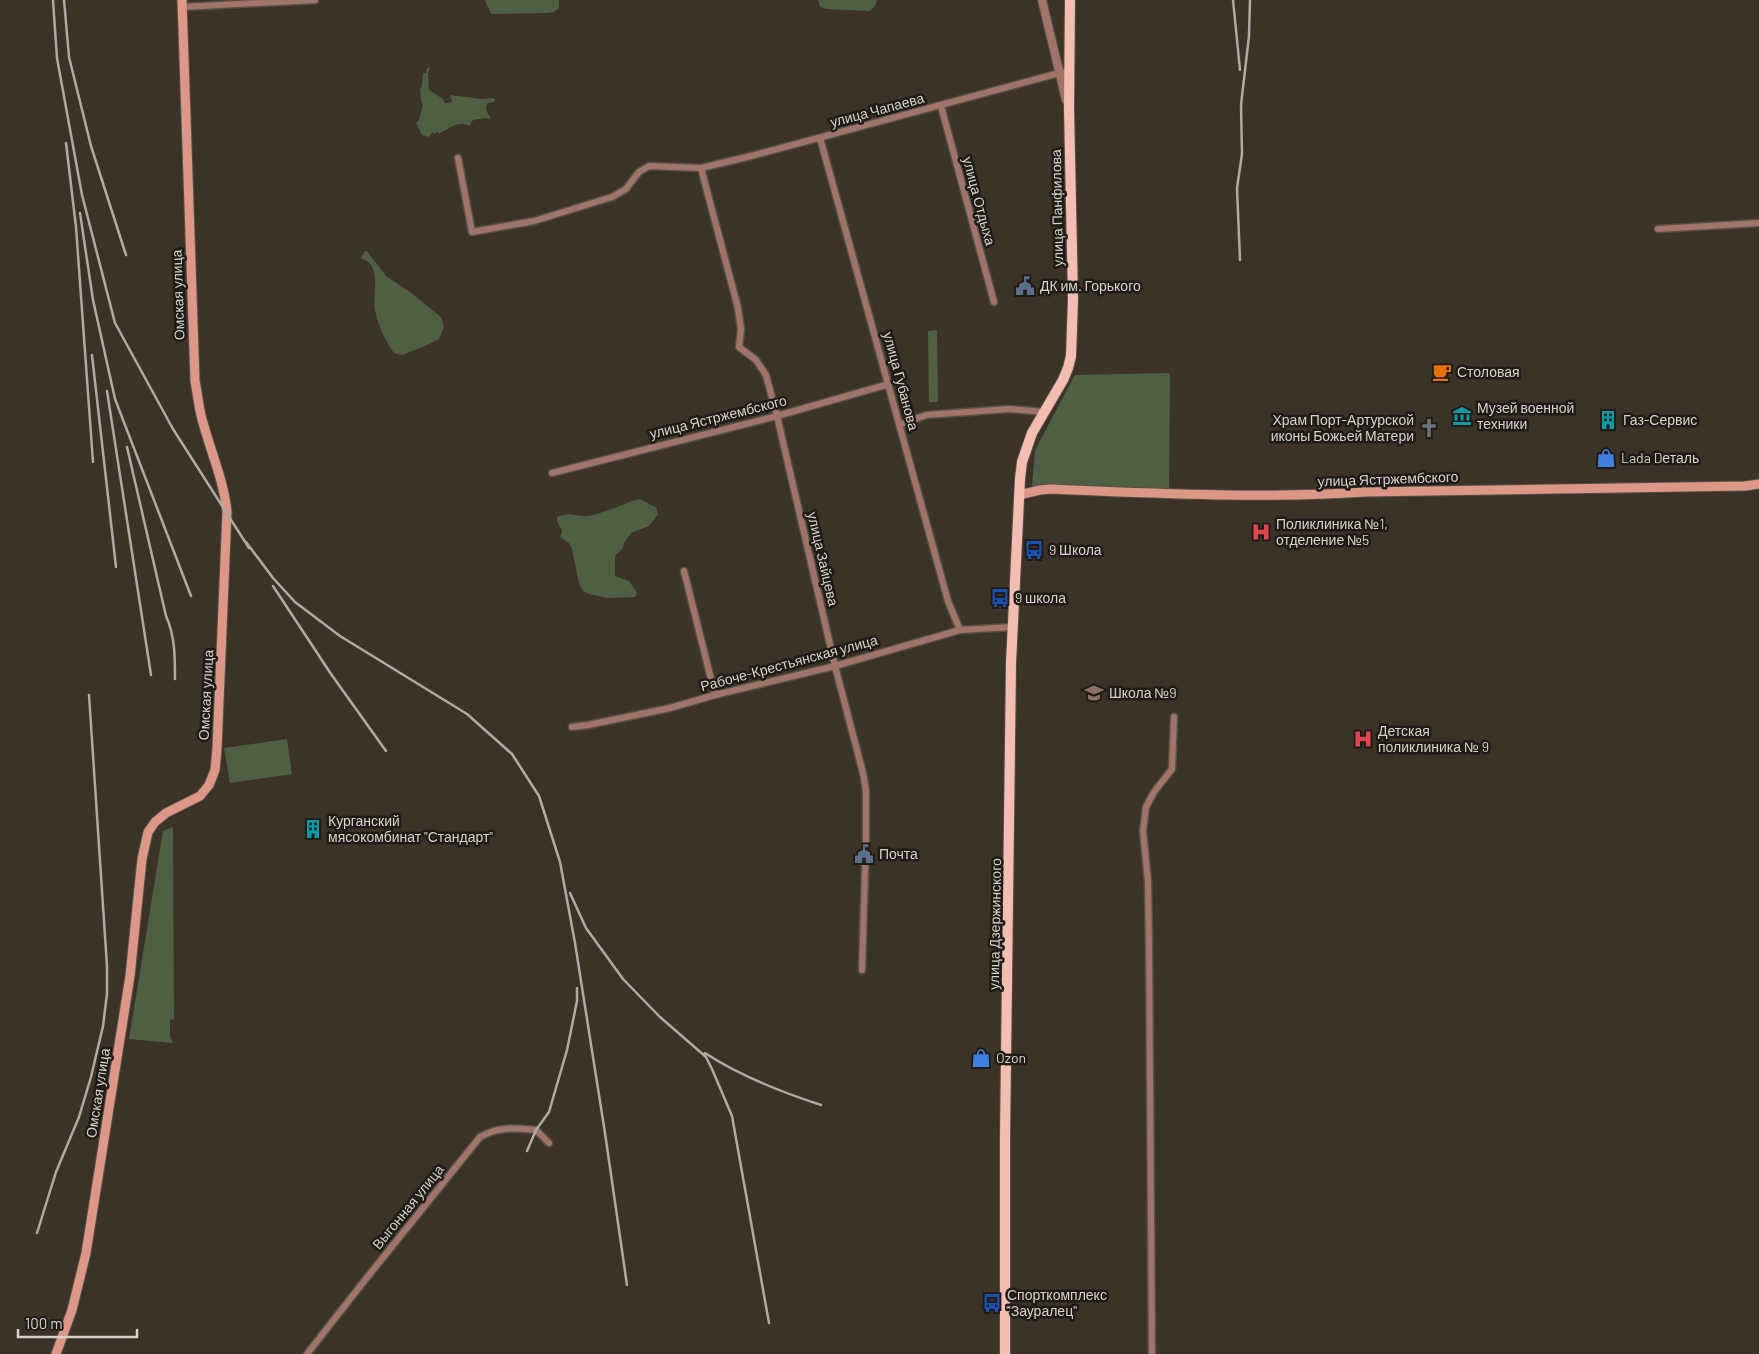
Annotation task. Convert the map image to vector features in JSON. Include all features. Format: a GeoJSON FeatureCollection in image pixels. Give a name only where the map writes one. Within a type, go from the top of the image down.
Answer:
{"type":"FeatureCollection","features":[{"type":"Feature","properties":{"kind":"main road","name":"улица Панфилова"},"geometry":{"type":"LineString","coordinates":[[1019,495],[1022,462],[1027,447],[1068,368],[1071,356],[1073,299],[1069,108],[1064,72],[1070,0]]}},
{"type":"Feature","properties":{"kind":"main road","name":"Омская улица"},"geometry":{"type":"LineString","coordinates":[[56,1354],[72,1310],[86,1253],[130,976],[142,859],[148,832],[155,822],[166,814],[200,796],[209,785],[215,770],[218,749],[227,512],[220,473],[203,425],[195,381],[182,3]]}},
{"type":"Feature","properties":{"kind":"main road","name":"улица Ястржембского"},"geometry":{"type":"LineString","coordinates":[[1019,495],[1050,490],[1171,494],[1316,495],[1365,492],[1759,484]]}},
{"type":"Feature","properties":{"kind":"main road","name":"улица Дзержинского"},"geometry":{"type":"LineString","coordinates":[[1005,1354],[1005,1138],[1012,627],[1019,495]]}},
{"type":"Feature","properties":{"kind":"street"},"geometry":{"type":"LineString","coordinates":[[182,3],[315,0]]}},
{"type":"Feature","properties":{"kind":"street"},"geometry":{"type":"LineString","coordinates":[[1042,0],[1064,72]]}},
{"type":"Feature","properties":{"kind":"street","name":"улица Чапаева"},"geometry":{"type":"LineString","coordinates":[[458,158],[472,232],[534,221],[612,197],[626,189],[639,172],[648,166],[701,168],[1064,72]]}},
{"type":"Feature","properties":{"kind":"street","name":"улица Отдыха"},"geometry":{"type":"LineString","coordinates":[[941,106],[994,302]]}},
{"type":"Feature","properties":{"kind":"street","name":"улица Губанова"},"geometry":{"type":"LineString","coordinates":[[820,138],[948,601],[960,630]]}},
{"type":"Feature","properties":{"kind":"street","name":"улица Зайцева"},"geometry":{"type":"LineString","coordinates":[[701,168],[738,308],[741,328],[739,347],[762,367],[777,416],[835,666],[863,773],[866,791],[866,839],[862,970]]}},
{"type":"Feature","properties":{"kind":"street"},"geometry":{"type":"LineString","coordinates":[[1658,229],[1759,223]]}},
{"type":"Feature","properties":{"kind":"street","name":"улица Ястржембского"},"geometry":{"type":"LineString","coordinates":[[552,473],[777,416],[889,384]]}},
{"type":"Feature","properties":{"kind":"street"},"geometry":{"type":"LineString","coordinates":[[898,424],[926,415],[1009,409],[1044,412]]}},
{"type":"Feature","properties":{"kind":"street"},"geometry":{"type":"LineString","coordinates":[[684,571],[715,695]]}},
{"type":"Feature","properties":{"kind":"street","name":"Рабоче-Крестьянская улица"},"geometry":{"type":"LineString","coordinates":[[572,727],[670,708],[835,666],[960,630],[1012,627]]}},
{"type":"Feature","properties":{"kind":"street"},"geometry":{"type":"LineString","coordinates":[[1152,1354],[1149,935],[1148,881],[1143,831],[1146,807],[1154,792],[1172,769],[1174,717]]}},
{"type":"Feature","properties":{"kind":"street","name":"Выгонная улица"},"geometry":{"type":"LineString","coordinates":[[307,1354],[480,1137],[491,1131],[501,1129],[536,1130],[549,1144]]}},
{"type":"Feature","properties":{"kind":"green space"},"geometry":{"type":"Polygon","coordinates":[[[485,0],[559,0],[559,8],[554,12],[548,13],[491,14],[485,0]]]}},
{"type":"Feature","properties":{"kind":"green space"},"geometry":{"type":"Polygon","coordinates":[[[818,0],[877,0],[870,11],[826,9],[820,7],[818,0]]]}},
{"type":"Feature","properties":{"kind":"green space"},"geometry":{"type":"Polygon","coordinates":[[[427,68],[430,68],[428,73],[429,90],[443,99],[445,103],[452,101],[450,95],[495,99],[494,102],[488,103],[486,106],[491,119],[473,120],[469,126],[465,124],[457,125],[439,134],[437,132],[434,134],[433,132],[428,137],[422,135],[416,123],[419,120],[423,105],[420,89],[423,73],[426,73],[427,68]]]}},
{"type":"Feature","properties":{"kind":"green space"},"geometry":{"type":"Polygon","coordinates":[[[365,251],[367,251],[386,276],[410,292],[441,317],[444,327],[439,339],[402,355],[394,353],[382,333],[376,316],[374,273],[368,262],[361,258],[365,251]]]}},
{"type":"Feature","properties":{"kind":"green space"},"geometry":{"type":"Polygon","coordinates":[[[937,330],[938,402],[929,402],[928,331],[937,330]]]}},
{"type":"Feature","properties":{"kind":"green space"},"geometry":{"type":"Polygon","coordinates":[[[1170,373],[1169,492],[1032,486],[1035,450],[1075,375],[1170,373]]]}},
{"type":"Feature","properties":{"kind":"green space"},"geometry":{"type":"Polygon","coordinates":[[[639,499],[656,507],[658,514],[649,526],[631,533],[623,548],[615,556],[615,576],[629,581],[637,593],[635,597],[607,598],[583,591],[579,583],[572,549],[569,543],[560,537],[562,531],[557,517],[567,514],[593,515],[639,499]]]}},
{"type":"Feature","properties":{"kind":"green space"},"geometry":{"type":"Polygon","coordinates":[[[287,739],[292,774],[230,783],[224,748],[287,739]]]}},
{"type":"Feature","properties":{"kind":"green space"},"geometry":{"type":"Polygon","coordinates":[[[173,827],[174,1019],[170,1020],[170,1037],[173,1043],[129,1039],[163,831],[173,827]]]}},
{"type":"Feature","properties":{"kind":"railway"},"geometry":{"type":"LineString","coordinates":[[53,0],[57,58],[82,195],[115,323],[173,429],[249,548]]}},
{"type":"Feature","properties":{"kind":"railway"},"geometry":{"type":"LineString","coordinates":[[64,0],[69,57],[91,146],[126,255]]}},
{"type":"Feature","properties":{"kind":"railway"},"geometry":{"type":"LineString","coordinates":[[1233,0],[1240,70]]}},
{"type":"Feature","properties":{"kind":"railway"},"geometry":{"type":"LineString","coordinates":[[1240,260],[1237,188],[1242,154],[1241,105],[1249,36],[1250,0]]}},
{"type":"Feature","properties":{"kind":"railway"},"geometry":{"type":"LineString","coordinates":[[66,143],[76,227],[93,462]]}},
{"type":"Feature","properties":{"kind":"railway"},"geometry":{"type":"LineString","coordinates":[[80,213],[93,300],[115,399],[191,596]]}},
{"type":"Feature","properties":{"kind":"railway"},"geometry":{"type":"LineString","coordinates":[[92,355],[116,567]]}},
{"type":"Feature","properties":{"kind":"railway"},"geometry":{"type":"LineString","coordinates":[[107,391],[151,675]]}},
{"type":"Feature","properties":{"kind":"railway"},"geometry":{"type":"LineString","coordinates":[[127,447],[173,639],[175,679]]}},
{"type":"Feature","properties":{"kind":"railway"},"geometry":{"type":"LineString","coordinates":[[246,542],[273,578],[295,602],[340,636],[467,714],[512,754],[539,796],[560,862],[575,943],[627,1285]]}},
{"type":"Feature","properties":{"kind":"railway"},"geometry":{"type":"LineString","coordinates":[[273,586],[331,674],[386,751]]}},
{"type":"Feature","properties":{"kind":"railway"},"geometry":{"type":"LineString","coordinates":[[37,1233],[56,1172],[79,1117],[91,1077],[103,1026],[107,994],[107,966],[89,695]]}},
{"type":"Feature","properties":{"kind":"railway"},"geometry":{"type":"LineString","coordinates":[[570,893],[586,928],[623,979],[660,1017],[706,1057],[712,1069],[732,1116],[769,1323]]}},
{"type":"Feature","properties":{"kind":"railway"},"geometry":{"type":"LineString","coordinates":[[527,1151],[536,1130],[549,1112],[567,1050],[577,1001],[577,988]]}},
{"type":"Feature","properties":{"kind":"railway"},"geometry":{"type":"LineString","coordinates":[[705,1053],[761,1083],[821,1105]]}},
{"type":"Feature","properties":{"kind":"place","name":"ДК им. Горького"},"geometry":{"type":"Point","coordinates":[1025,286]}},
{"type":"Feature","properties":{"kind":"place","name":"Столовая"},"geometry":{"type":"Point","coordinates":[1442,372]}},
{"type":"Feature","properties":{"kind":"place","name":"Музей военной техники"},"geometry":{"type":"Point","coordinates":[1462,416]}},
{"type":"Feature","properties":{"kind":"place","name":"Газ-Сервис"},"geometry":{"type":"Point","coordinates":[1608,420]}},
{"type":"Feature","properties":{"kind":"place","name":"Храм Порт-Артурской иконы Божьей Матери"},"geometry":{"type":"Point","coordinates":[1429,428]}},
{"type":"Feature","properties":{"kind":"place","name":"Lada Dеталь"},"geometry":{"type":"Point","coordinates":[1606,458]}},
{"type":"Feature","properties":{"kind":"place","name":"Поликлиника №1, отделение №5"},"geometry":{"type":"Point","coordinates":[1261,532]}},
{"type":"Feature","properties":{"kind":"place","name":"9 Школа"},"geometry":{"type":"Point","coordinates":[1034,550]}},
{"type":"Feature","properties":{"kind":"place","name":"9 школа"},"geometry":{"type":"Point","coordinates":[1000,598]}},
{"type":"Feature","properties":{"kind":"place","name":"Школа №9"},"geometry":{"type":"Point","coordinates":[1094,693]}},
{"type":"Feature","properties":{"kind":"place","name":"Детская поликлиника № 9"},"geometry":{"type":"Point","coordinates":[1363,739]}},
{"type":"Feature","properties":{"kind":"place","name":"Курганский мясокомбинат \"Стандарт\""},"geometry":{"type":"Point","coordinates":[313,829]}},
{"type":"Feature","properties":{"kind":"place","name":"Почта"},"geometry":{"type":"Point","coordinates":[864,854]}},
{"type":"Feature","properties":{"kind":"place","name":"Ozon"},"geometry":{"type":"Point","coordinates":[981,1058]}},
{"type":"Feature","properties":{"kind":"place","name":"Спорткомплекс \"Зауралец\""},"geometry":{"type":"Point","coordinates":[992,1303]}}]}
